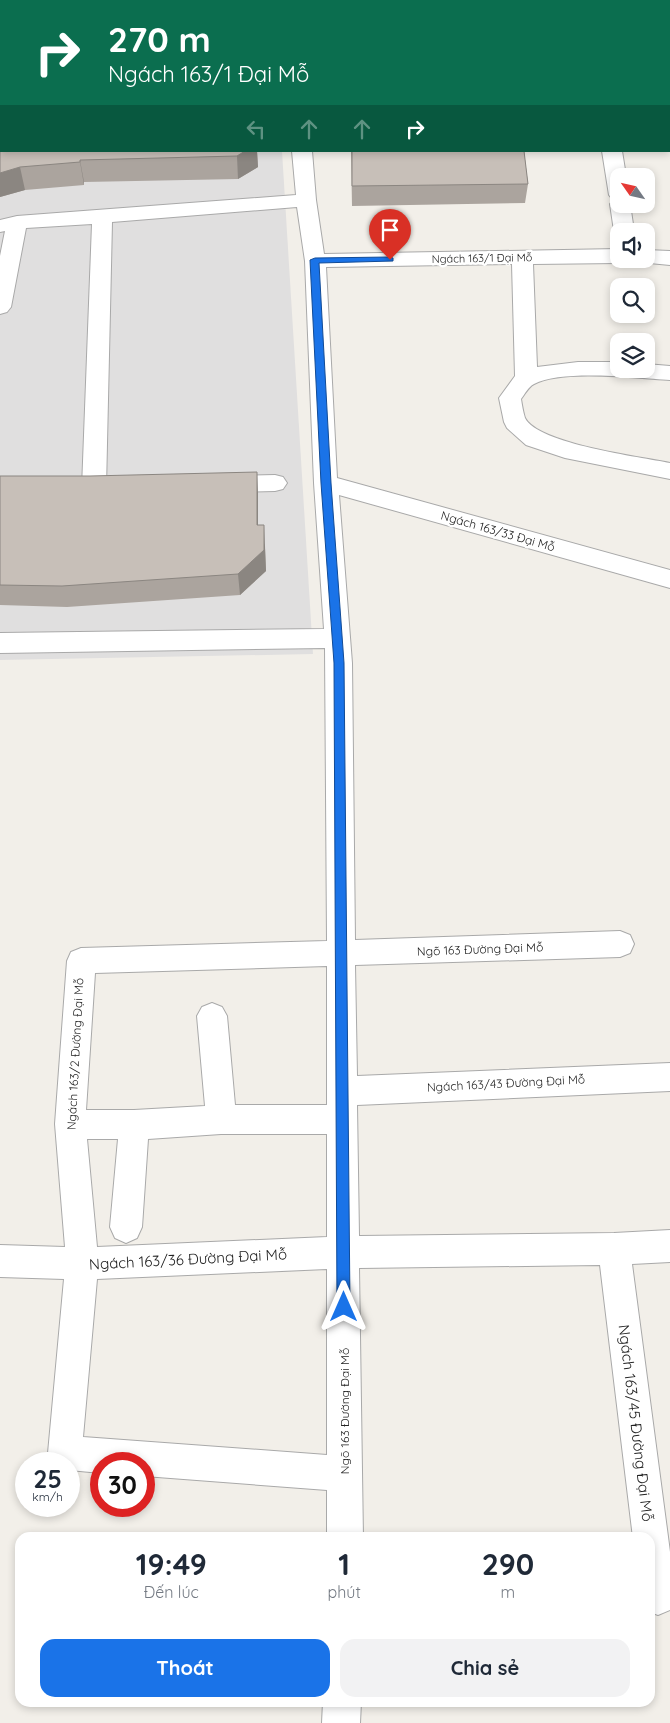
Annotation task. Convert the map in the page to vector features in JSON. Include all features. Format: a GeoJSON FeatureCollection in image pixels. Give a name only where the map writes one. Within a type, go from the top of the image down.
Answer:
{"type":"FeatureCollection","features":[{"type":"Feature","properties":{"kind":"street","name":"Ngõ 163 Đường Đại Mỗ"},"geometry":{"type":"LineString","coordinates":[[302,152],[306,200],[315,260],[326,483],[338,638],[345,1532]]}},
{"type":"Feature","properties":{"kind":"street"},"geometry":{"type":"LineString","coordinates":[[612,152],[615,168]]}},
{"type":"Feature","properties":{"kind":"street"},"geometry":{"type":"LineString","coordinates":[[0,307],[9,224],[306,200]]}},
{"type":"Feature","properties":{"kind":"street"},"geometry":{"type":"LineString","coordinates":[[94,488],[102,217]]}},
{"type":"Feature","properties":{"kind":"street","name":"Ngách 163/1 Đại Mỗ"},"geometry":{"type":"LineString","coordinates":[[315,260],[610,256]]}},
{"type":"Feature","properties":{"kind":"street"},"geometry":{"type":"LineString","coordinates":[[655,257],[670,258]]}},
{"type":"Feature","properties":{"kind":"street"},"geometry":{"type":"LineString","coordinates":[[522,258],[526,378]]}},
{"type":"Feature","properties":{"kind":"street"},"geometry":{"type":"LineString","coordinates":[[670,373],[601,370],[559,371],[526,378],[510,398],[515,422],[534,440],[565,450],[670,471]]}},
{"type":"Feature","properties":{"kind":"street"},"geometry":{"type":"LineString","coordinates":[[199,485],[275,482]]}},
{"type":"Feature","properties":{"kind":"street","name":"Ngách 163/33 Đại Mỗ"},"geometry":{"type":"LineString","coordinates":[[326,483],[670,579]]}},
{"type":"Feature","properties":{"kind":"street"},"geometry":{"type":"LineString","coordinates":[[0,642],[338,638]]}},
{"type":"Feature","properties":{"kind":"street","name":"Ngõ 163 Đường Đại Mỗ"},"geometry":{"type":"LineString","coordinates":[[340,954],[620,944]]}},
{"type":"Feature","properties":{"kind":"street","name":"Ngách 163/2 Đường Đại Mỗ"},"geometry":{"type":"LineString","coordinates":[[82,1264],[70,1124],[81,961],[340,954]]}},
{"type":"Feature","properties":{"kind":"street"},"geometry":{"type":"LineString","coordinates":[[212,1016],[221,1120]]}},
{"type":"Feature","properties":{"kind":"street","name":"Ngách 163/43 Đường Đại Mỗ"},"geometry":{"type":"LineString","coordinates":[[70,1124],[134,1125],[221,1120],[343,1105],[629,1077],[670,1077]]}},
{"type":"Feature","properties":{"kind":"street"},"geometry":{"type":"LineString","coordinates":[[126,1227],[134,1125]]}},
{"type":"Feature","properties":{"kind":"street"},"geometry":{"type":"LineString","coordinates":[[343,1252],[614,1249],[670,1246]]}},
{"type":"Feature","properties":{"kind":"street","name":"Ngách 163/45 Đường Đại Mỗ"},"geometry":{"type":"LineString","coordinates":[[614,1249],[650,1532]]}},
{"type":"Feature","properties":{"kind":"street","name":"Ngách 163/36 Đường Đại Mỗ"},"geometry":{"type":"LineString","coordinates":[[343,1252],[82,1264],[65,1453],[345,1474]]}},
{"type":"Feature","properties":{"kind":"street"},"geometry":{"type":"LineString","coordinates":[[0,1261],[82,1264]]}},
{"type":"Feature","properties":{"kind":"street","name":"Ngách 163/45 Đường Đại Mỗ"},"geometry":{"type":"LineString","coordinates":[[655,1573],[658,1597]]}},
{"type":"Feature","properties":{"kind":"street"},"geometry":{"type":"LineString","coordinates":[[340,1723],[342,1707]]}},
{"type":"Feature","properties":{"kind":"shaded area"},"geometry":{"type":"Polygon","coordinates":[[[0,152],[282,152],[313,654],[0,660],[0,152]]]}},
{"type":"Feature","properties":{"kind":"building"},"geometry":{"type":"Polygon","coordinates":[[[0,152],[243,152],[237,156],[80,160],[80,162],[20,167],[0,173],[0,152]]]}},
{"type":"Feature","properties":{"kind":"building"},"geometry":{"type":"Polygon","coordinates":[[[352,152],[524,152],[528,184],[352,186],[352,152]]]}},
{"type":"Feature","properties":{"kind":"building"},"geometry":{"type":"Polygon","coordinates":[[[257,472],[257,525],[264,525],[264,550],[238,574],[62,586],[0,585],[0,476],[257,472]]]}},
{"type":"Feature","properties":{"kind":"route"},"geometry":{"type":"LineString","coordinates":[[344,1307],[339,663],[326,483],[315,260],[390,260]]}}]}
